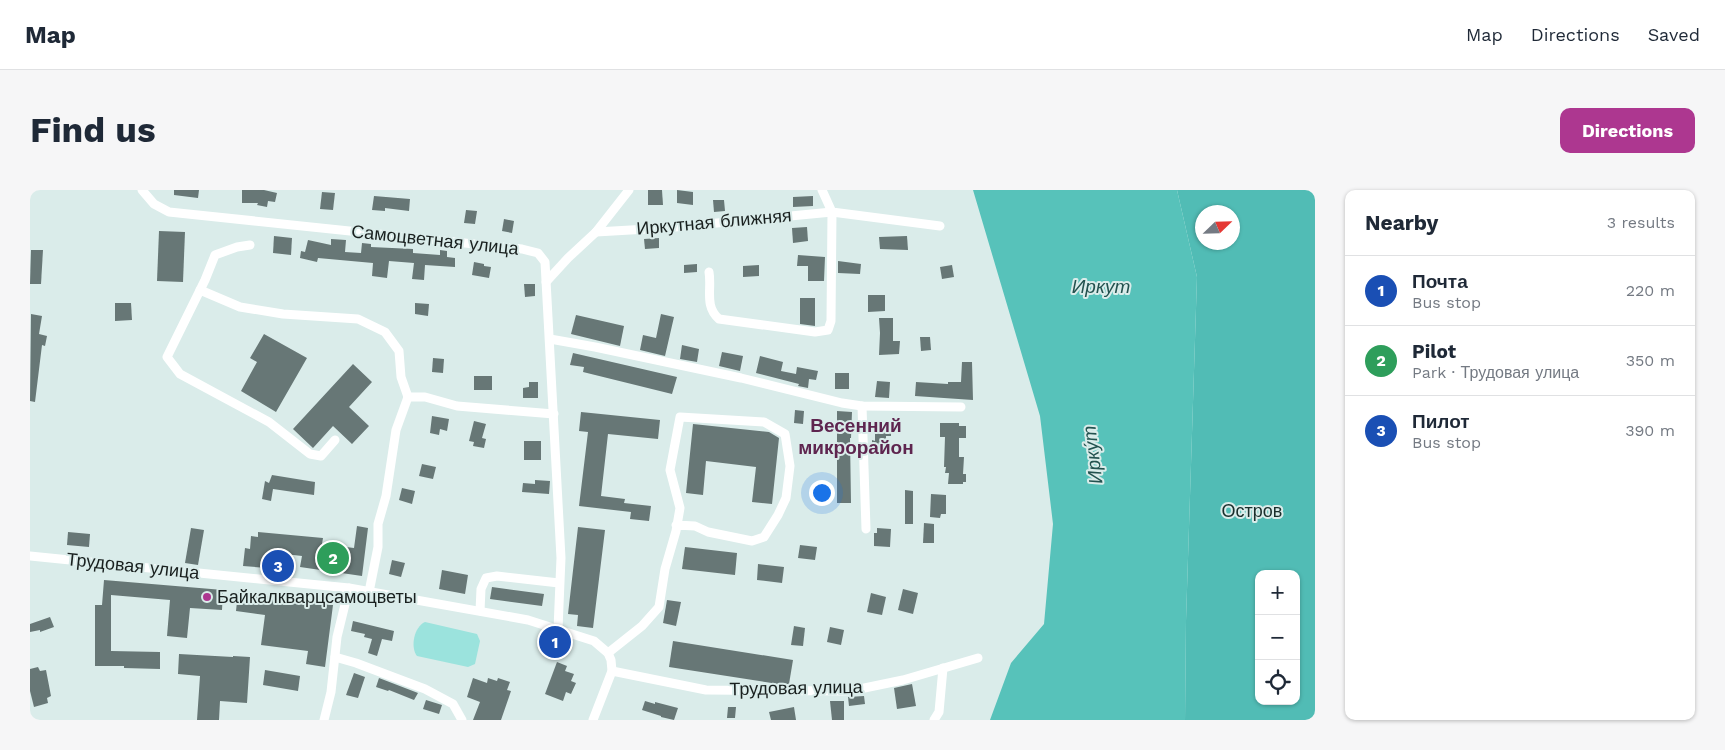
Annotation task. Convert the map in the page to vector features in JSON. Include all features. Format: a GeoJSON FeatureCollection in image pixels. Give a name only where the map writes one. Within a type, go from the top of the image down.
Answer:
{"type":"FeatureCollection","features":[{"type":"Feature","properties":{"kind":"street","name":"Самоцветная улица"},"geometry":{"type":"LineString","coordinates":[[142,190],[154,204],[169,212],[538,252],[545,262],[554,414],[561,558],[558,629]]}},
{"type":"Feature","properties":{"kind":"street"},"geometry":{"type":"LineString","coordinates":[[546,282],[596,232],[629,190]]}},
{"type":"Feature","properties":{"kind":"street"},"geometry":{"type":"LineString","coordinates":[[709,272],[711,306],[713,314],[720,319],[815,332],[828,330],[831,321],[832,212],[822,190]]}},
{"type":"Feature","properties":{"kind":"street","name":"Иркутная ближняя"},"geometry":{"type":"LineString","coordinates":[[596,232],[665,228],[832,212],[940,226]]}},
{"type":"Feature","properties":{"kind":"street"},"geometry":{"type":"LineString","coordinates":[[250,245],[237,247],[215,255],[167,357],[180,374],[269,422],[310,454],[321,456],[335,440]]}},
{"type":"Feature","properties":{"kind":"street"},"geometry":{"type":"LineString","coordinates":[[200,290],[240,307],[283,314],[358,319],[385,332],[399,351],[402,377],[408,397],[396,430],[386,496],[378,524],[378,547],[369,592]]}},
{"type":"Feature","properties":{"kind":"street"},"geometry":{"type":"LineString","coordinates":[[550,339],[731,376],[842,403],[862,406],[961,407]]}},
{"type":"Feature","properties":{"kind":"street"},"geometry":{"type":"LineString","coordinates":[[408,397],[425,397],[457,406],[554,414]]}},
{"type":"Feature","properties":{"kind":"street"},"geometry":{"type":"LineString","coordinates":[[862,406],[866,529]]}},
{"type":"Feature","properties":{"kind":"street"},"geometry":{"type":"LineString","coordinates":[[594,720],[612,671],[610,656],[642,626],[659,606],[665,569],[680,508],[670,470],[680,417],[764,422],[785,434],[790,466],[786,498],[764,537],[752,541],[708,532],[695,526],[676,525]]}},
{"type":"Feature","properties":{"kind":"street","name":"Трудовая улица"},"geometry":{"type":"LineString","coordinates":[[30,556],[349,588],[528,620],[594,641],[610,656]]}},
{"type":"Feature","properties":{"kind":"street"},"geometry":{"type":"LineString","coordinates":[[480,611],[481,590],[486,578],[496,576],[560,583]]}},
{"type":"Feature","properties":{"kind":"street"},"geometry":{"type":"LineString","coordinates":[[324,720],[331,692],[337,637],[349,588]]}},
{"type":"Feature","properties":{"kind":"street"},"geometry":{"type":"LineString","coordinates":[[335,657],[425,689],[453,704],[462,720]]}},
{"type":"Feature","properties":{"kind":"street","name":"Трудовая улица"},"geometry":{"type":"LineString","coordinates":[[612,671],[706,690],[850,690],[903,680],[978,658]]}},
{"type":"Feature","properties":{"kind":"street"},"geometry":{"type":"LineString","coordinates":[[934,720],[939,712],[943,668]]}},
{"type":"Feature","properties":{"kind":"shaded area"},"geometry":{"type":"Polygon","coordinates":[[[425,622],[477,634],[480,641],[475,664],[468,667],[417,656],[414,648],[414,638],[418,628],[425,622]]]}},
{"type":"Feature","properties":{"kind":"green space","name":"Остров"},"geometry":{"type":"Polygon","coordinates":[[[1177,190],[1315,190],[1315,720],[1185,720],[1186,621],[1197,277],[1177,190]]]}},
{"type":"Feature","properties":{"kind":"water","name":"Иркут"},"geometry":{"type":"Polygon","coordinates":[[[973,190],[1177,190],[1197,277],[1186,621],[1185,720],[990,720],[1011,663],[1044,624],[1053,524],[1040,416],[973,190]]]}},
{"type":"Feature","properties":{"kind":"building"},"geometry":{"type":"Polygon","coordinates":[[[174,190],[199,190],[198,198],[174,195],[174,190]]]}},
{"type":"Feature","properties":{"kind":"building"},"geometry":{"type":"Polygon","coordinates":[[[242,190],[264,190],[277,193],[275,202],[268,201],[267,207],[257,205],[258,203],[242,203],[242,190]]]}},
{"type":"Feature","properties":{"kind":"building"},"geometry":{"type":"Polygon","coordinates":[[[648,190],[662,190],[663,205],[648,205],[648,190]]]}},
{"type":"Feature","properties":{"kind":"building"},"geometry":{"type":"Polygon","coordinates":[[[677,190],[693,192],[693,205],[677,203],[677,190]]]}},
{"type":"Feature","properties":{"kind":"building"},"geometry":{"type":"Polygon","coordinates":[[[322,192],[335,193],[333,210],[320,209],[322,192]]]}},
{"type":"Feature","properties":{"kind":"building"},"geometry":{"type":"Polygon","coordinates":[[[374,196],[410,199],[409,211],[385,208],[385,211],[372,210],[374,196]]]}},
{"type":"Feature","properties":{"kind":"building"},"geometry":{"type":"Polygon","coordinates":[[[813,196],[813,206],[793,207],[793,197],[813,196]]]}},
{"type":"Feature","properties":{"kind":"building"},"geometry":{"type":"Polygon","coordinates":[[[713,200],[724,200],[725,211],[714,212],[713,200]]]}},
{"type":"Feature","properties":{"kind":"building"},"geometry":{"type":"Polygon","coordinates":[[[466,210],[477,211],[475,224],[464,223],[466,210]]]}},
{"type":"Feature","properties":{"kind":"building"},"geometry":{"type":"Polygon","coordinates":[[[504,219],[514,221],[512,233],[502,231],[504,219]]]}},
{"type":"Feature","properties":{"kind":"building"},"geometry":{"type":"Polygon","coordinates":[[[807,227],[808,241],[793,243],[792,228],[807,227]]]}},
{"type":"Feature","properties":{"kind":"building"},"geometry":{"type":"Polygon","coordinates":[[[159,231],[185,232],[183,282],[157,281],[159,231]]]}},
{"type":"Feature","properties":{"kind":"building"},"geometry":{"type":"Polygon","coordinates":[[[274,236],[292,238],[291,255],[273,253],[274,236]]]}},
{"type":"Feature","properties":{"kind":"building"},"geometry":{"type":"Polygon","coordinates":[[[907,236],[908,250],[880,249],[879,237],[907,236]]]}},
{"type":"Feature","properties":{"kind":"building"},"geometry":{"type":"Polygon","coordinates":[[[659,238],[659,248],[645,249],[644,239],[659,238]]]}},
{"type":"Feature","properties":{"kind":"building"},"geometry":{"type":"Polygon","coordinates":[[[331,239],[346,240],[345,252],[361,253],[362,243],[371,244],[371,247],[413,249],[413,253],[440,255],[440,250],[447,251],[447,257],[455,258],[455,267],[425,265],[424,280],[412,279],[414,263],[389,261],[387,278],[372,276],[373,263],[318,258],[317,262],[300,258],[301,251],[305,252],[308,240],[331,245],[331,239]]]}},
{"type":"Feature","properties":{"kind":"building"},"geometry":{"type":"Polygon","coordinates":[[[31,250],[43,250],[41,284],[30,284],[31,250]]]}},
{"type":"Feature","properties":{"kind":"building"},"geometry":{"type":"Polygon","coordinates":[[[798,255],[825,257],[824,281],[808,281],[808,266],[797,266],[798,255]]]}},
{"type":"Feature","properties":{"kind":"building"},"geometry":{"type":"Polygon","coordinates":[[[838,261],[861,264],[860,274],[838,273],[838,261]]]}},
{"type":"Feature","properties":{"kind":"building"},"geometry":{"type":"Polygon","coordinates":[[[474,262],[491,267],[489,278],[472,275],[474,262]]]}},
{"type":"Feature","properties":{"kind":"building"},"geometry":{"type":"Polygon","coordinates":[[[697,264],[697,272],[684,273],[684,265],[697,264]]]}},
{"type":"Feature","properties":{"kind":"building"},"geometry":{"type":"Polygon","coordinates":[[[759,265],[759,276],[743,277],[743,266],[759,265]]]}},
{"type":"Feature","properties":{"kind":"building"},"geometry":{"type":"Polygon","coordinates":[[[952,265],[954,277],[942,279],[940,267],[952,265]]]}},
{"type":"Feature","properties":{"kind":"building"},"geometry":{"type":"Polygon","coordinates":[[[524,284],[535,284],[535,296],[525,297],[524,284]]]}},
{"type":"Feature","properties":{"kind":"building"},"geometry":{"type":"Polygon","coordinates":[[[868,295],[885,295],[885,311],[868,312],[868,295]]]}},
{"type":"Feature","properties":{"kind":"building"},"geometry":{"type":"Polygon","coordinates":[[[800,298],[815,298],[815,326],[800,324],[800,298]]]}},
{"type":"Feature","properties":{"kind":"building"},"geometry":{"type":"Polygon","coordinates":[[[115,303],[131,303],[132,320],[115,321],[115,303]]]}},
{"type":"Feature","properties":{"kind":"building"},"geometry":{"type":"Polygon","coordinates":[[[415,303],[429,304],[428,316],[415,314],[415,303]]]}},
{"type":"Feature","properties":{"kind":"building"},"geometry":{"type":"Polygon","coordinates":[[[31,314],[42,316],[39,334],[47,336],[45,346],[42,345],[35,402],[30,401],[31,314]]]}},
{"type":"Feature","properties":{"kind":"building"},"geometry":{"type":"Polygon","coordinates":[[[661,314],[674,317],[665,356],[640,350],[643,335],[656,338],[661,314]]]}},
{"type":"Feature","properties":{"kind":"building"},"geometry":{"type":"Polygon","coordinates":[[[576,315],[624,326],[620,346],[571,334],[576,315]]]}},
{"type":"Feature","properties":{"kind":"building"},"geometry":{"type":"Polygon","coordinates":[[[879,318],[893,318],[893,341],[900,341],[899,354],[879,355],[879,318]]]}},
{"type":"Feature","properties":{"kind":"building"},"geometry":{"type":"Polygon","coordinates":[[[264,334],[307,358],[276,412],[241,391],[257,362],[250,358],[264,334]]]}},
{"type":"Feature","properties":{"kind":"building"},"geometry":{"type":"Polygon","coordinates":[[[920,337],[930,337],[931,350],[921,351],[920,337]]]}},
{"type":"Feature","properties":{"kind":"building"},"geometry":{"type":"Polygon","coordinates":[[[682,345],[699,349],[697,362],[680,359],[682,345]]]}},
{"type":"Feature","properties":{"kind":"building"},"geometry":{"type":"Polygon","coordinates":[[[722,352],[743,356],[740,371],[719,366],[722,352]]]}},
{"type":"Feature","properties":{"kind":"building"},"geometry":{"type":"Polygon","coordinates":[[[573,353],[677,377],[672,394],[583,372],[584,367],[570,365],[573,353]]]}},
{"type":"Feature","properties":{"kind":"building"},"geometry":{"type":"Polygon","coordinates":[[[760,356],[783,362],[781,371],[796,374],[797,367],[818,371],[816,380],[809,379],[808,388],[756,373],[760,356]]]}},
{"type":"Feature","properties":{"kind":"building"},"geometry":{"type":"Polygon","coordinates":[[[433,358],[444,359],[443,373],[432,372],[433,358]]]}},
{"type":"Feature","properties":{"kind":"building"},"geometry":{"type":"Polygon","coordinates":[[[962,362],[972,362],[973,400],[915,396],[916,382],[948,384],[948,382],[961,382],[962,362]]]}},
{"type":"Feature","properties":{"kind":"building"},"geometry":{"type":"Polygon","coordinates":[[[353,364],[372,382],[349,407],[369,426],[352,444],[333,426],[313,448],[293,429],[353,364]]]}},
{"type":"Feature","properties":{"kind":"building"},"geometry":{"type":"Polygon","coordinates":[[[835,373],[849,373],[849,389],[835,389],[835,373]]]}},
{"type":"Feature","properties":{"kind":"building"},"geometry":{"type":"Polygon","coordinates":[[[474,376],[492,376],[492,390],[474,390],[474,376]]]}},
{"type":"Feature","properties":{"kind":"building"},"geometry":{"type":"Polygon","coordinates":[[[877,381],[890,382],[889,398],[875,397],[877,381]]]}},
{"type":"Feature","properties":{"kind":"building"},"geometry":{"type":"Polygon","coordinates":[[[529,382],[538,382],[538,398],[523,398],[523,388],[529,387],[529,382]]]}},
{"type":"Feature","properties":{"kind":"building"},"geometry":{"type":"Polygon","coordinates":[[[795,410],[804,411],[803,424],[794,423],[795,410]]]}},
{"type":"Feature","properties":{"kind":"building"},"geometry":{"type":"Polygon","coordinates":[[[837,411],[852,412],[850,438],[851,503],[837,503],[837,411]]]}},
{"type":"Feature","properties":{"kind":"building"},"geometry":{"type":"Polygon","coordinates":[[[581,412],[660,420],[658,439],[608,434],[601,496],[625,499],[624,503],[651,506],[649,521],[630,519],[631,512],[579,506],[588,432],[579,431],[581,412]]]}},
{"type":"Feature","properties":{"kind":"building"},"geometry":{"type":"Polygon","coordinates":[[[432,416],[449,419],[447,431],[440,429],[439,435],[430,433],[432,416]]]}},
{"type":"Feature","properties":{"kind":"building"},"geometry":{"type":"Polygon","coordinates":[[[474,421],[486,424],[482,438],[486,439],[484,448],[473,446],[474,442],[469,441],[474,421]]]}},
{"type":"Feature","properties":{"kind":"building"},"geometry":{"type":"Polygon","coordinates":[[[875,421],[891,422],[891,436],[886,436],[886,452],[872,452],[872,440],[875,441],[875,421]]]}},
{"type":"Feature","properties":{"kind":"building"},"geometry":{"type":"Polygon","coordinates":[[[940,423],[959,423],[959,426],[966,426],[966,438],[959,438],[959,457],[964,457],[963,474],[966,474],[966,482],[963,482],[963,484],[948,484],[949,473],[945,473],[946,467],[944,467],[945,437],[940,437],[940,423]]]}},
{"type":"Feature","properties":{"kind":"building"},"geometry":{"type":"Polygon","coordinates":[[[693,424],[769,432],[779,438],[772,504],[752,502],[756,467],[706,461],[703,495],[686,493],[693,424]]]}},
{"type":"Feature","properties":{"kind":"building"},"geometry":{"type":"Polygon","coordinates":[[[524,441],[541,441],[541,460],[524,460],[524,441]]]}},
{"type":"Feature","properties":{"kind":"building"},"geometry":{"type":"Polygon","coordinates":[[[422,464],[436,467],[433,479],[419,476],[422,464]]]}},
{"type":"Feature","properties":{"kind":"building"},"geometry":{"type":"Polygon","coordinates":[[[272,475],[315,482],[314,495],[273,489],[271,501],[262,499],[265,481],[269,483],[272,475]]]}},
{"type":"Feature","properties":{"kind":"building"},"geometry":{"type":"Polygon","coordinates":[[[535,480],[550,481],[549,494],[522,492],[523,483],[535,484],[535,480]]]}},
{"type":"Feature","properties":{"kind":"building"},"geometry":{"type":"Polygon","coordinates":[[[402,488],[415,491],[412,504],[399,500],[402,488]]]}},
{"type":"Feature","properties":{"kind":"building"},"geometry":{"type":"Polygon","coordinates":[[[905,490],[913,491],[913,524],[905,524],[905,490]]]}},
{"type":"Feature","properties":{"kind":"building"},"geometry":{"type":"Polygon","coordinates":[[[931,494],[946,495],[946,514],[941,514],[940,518],[930,517],[931,494]]]}},
{"type":"Feature","properties":{"kind":"building"},"geometry":{"type":"Polygon","coordinates":[[[924,523],[934,524],[934,543],[923,543],[924,523]]]}},
{"type":"Feature","properties":{"kind":"building"},"geometry":{"type":"Polygon","coordinates":[[[357,526],[368,528],[362,576],[300,567],[302,556],[268,552],[267,568],[243,566],[245,548],[250,549],[251,536],[258,537],[258,532],[323,538],[322,544],[354,548],[357,526]]]}},
{"type":"Feature","properties":{"kind":"building"},"geometry":{"type":"Polygon","coordinates":[[[578,527],[605,530],[593,628],[577,626],[578,615],[568,614],[578,527]]]}},
{"type":"Feature","properties":{"kind":"building"},"geometry":{"type":"Polygon","coordinates":[[[191,528],[204,530],[198,565],[185,563],[191,528]]]}},
{"type":"Feature","properties":{"kind":"building"},"geometry":{"type":"Polygon","coordinates":[[[877,528],[891,529],[890,547],[874,546],[874,533],[877,533],[877,528]]]}},
{"type":"Feature","properties":{"kind":"building"},"geometry":{"type":"Polygon","coordinates":[[[68,532],[90,534],[89,547],[67,545],[68,532]]]}},
{"type":"Feature","properties":{"kind":"building"},"geometry":{"type":"Polygon","coordinates":[[[800,545],[817,547],[815,560],[798,558],[800,545]]]}},
{"type":"Feature","properties":{"kind":"building"},"geometry":{"type":"Polygon","coordinates":[[[685,547],[737,553],[735,575],[682,569],[685,547]]]}},
{"type":"Feature","properties":{"kind":"building"},"geometry":{"type":"Polygon","coordinates":[[[392,560],[405,563],[401,577],[389,574],[392,560]]]}},
{"type":"Feature","properties":{"kind":"building"},"geometry":{"type":"Polygon","coordinates":[[[758,564],[784,567],[782,583],[757,580],[758,564]]]}},
{"type":"Feature","properties":{"kind":"building"},"geometry":{"type":"Polygon","coordinates":[[[442,570],[468,575],[465,594],[439,589],[442,570]]]}},
{"type":"Feature","properties":{"kind":"building"},"geometry":{"type":"Polygon","coordinates":[[[104,580],[223,590],[222,610],[190,608],[187,638],[167,636],[170,600],[111,595],[111,651],[160,652],[160,669],[95,666],[95,605],[102,605],[104,580]]]}},
{"type":"Feature","properties":{"kind":"building"},"geometry":{"type":"Polygon","coordinates":[[[492,587],[544,594],[542,606],[490,599],[492,587]]]}},
{"type":"Feature","properties":{"kind":"building"},"geometry":{"type":"Polygon","coordinates":[[[903,589],[918,593],[913,614],[898,610],[903,589]]]}},
{"type":"Feature","properties":{"kind":"building"},"geometry":{"type":"Polygon","coordinates":[[[238,592],[333,605],[325,667],[306,664],[308,651],[261,645],[265,615],[236,611],[238,592]]]}},
{"type":"Feature","properties":{"kind":"building"},"geometry":{"type":"Polygon","coordinates":[[[871,593],[886,597],[882,615],[867,612],[871,593]]]}},
{"type":"Feature","properties":{"kind":"building"},"geometry":{"type":"Polygon","coordinates":[[[667,600],[681,602],[676,626],[663,623],[667,600]]]}},
{"type":"Feature","properties":{"kind":"building"},"geometry":{"type":"Polygon","coordinates":[[[50,617],[54,627],[40,632],[40,630],[30,632],[30,624],[50,617]]]}},
{"type":"Feature","properties":{"kind":"building"},"geometry":{"type":"Polygon","coordinates":[[[353,621],[394,631],[392,641],[382,639],[377,656],[368,653],[372,639],[364,637],[365,634],[351,631],[353,621]]]}},
{"type":"Feature","properties":{"kind":"building"},"geometry":{"type":"Polygon","coordinates":[[[794,626],[805,628],[803,646],[791,645],[794,626]]]}},
{"type":"Feature","properties":{"kind":"building"},"geometry":{"type":"Polygon","coordinates":[[[830,627],[844,630],[841,645],[827,642],[830,627]]]}},
{"type":"Feature","properties":{"kind":"building"},"geometry":{"type":"Polygon","coordinates":[[[673,641],[793,660],[789,684],[778,684],[669,667],[673,641]]]}},
{"type":"Feature","properties":{"kind":"building"},"geometry":{"type":"Polygon","coordinates":[[[179,654],[250,657],[247,703],[220,701],[219,720],[197,720],[200,676],[178,674],[179,654]]]}},
{"type":"Feature","properties":{"kind":"building"},"geometry":{"type":"Polygon","coordinates":[[[557,662],[567,666],[565,671],[574,674],[571,681],[576,683],[571,694],[566,692],[563,701],[545,694],[557,662]]]}},
{"type":"Feature","properties":{"kind":"building"},"geometry":{"type":"Polygon","coordinates":[[[38,667],[40,671],[46,670],[51,696],[47,698],[48,703],[34,707],[30,691],[30,669],[38,667]]]}},
{"type":"Feature","properties":{"kind":"building"},"geometry":{"type":"Polygon","coordinates":[[[265,670],[300,676],[298,691],[263,685],[265,670]]]}},
{"type":"Feature","properties":{"kind":"building"},"geometry":{"type":"Polygon","coordinates":[[[354,673],[365,677],[358,698],[346,695],[354,673]]]}},
{"type":"Feature","properties":{"kind":"building"},"geometry":{"type":"Polygon","coordinates":[[[379,678],[418,693],[414,700],[376,687],[379,678]]]}},
{"type":"Feature","properties":{"kind":"building"},"geometry":{"type":"Polygon","coordinates":[[[473,678],[487,683],[488,678],[497,681],[498,678],[510,682],[507,690],[511,691],[501,720],[473,720],[480,702],[467,697],[473,678]]]}},
{"type":"Feature","properties":{"kind":"building"},"geometry":{"type":"Polygon","coordinates":[[[912,684],[916,706],[897,709],[894,688],[912,684]]]}},
{"type":"Feature","properties":{"kind":"building"},"geometry":{"type":"Polygon","coordinates":[[[864,696],[865,704],[849,706],[848,697],[864,696]]]}},
{"type":"Feature","properties":{"kind":"building"},"geometry":{"type":"Polygon","coordinates":[[[426,700],[442,705],[439,714],[423,709],[426,700]]]}},
{"type":"Feature","properties":{"kind":"building"},"geometry":{"type":"Polygon","coordinates":[[[645,701],[678,708],[674,720],[642,710],[645,701]]]}},
{"type":"Feature","properties":{"kind":"building"},"geometry":{"type":"Polygon","coordinates":[[[830,701],[844,701],[844,720],[832,720],[830,701]]]}},
{"type":"Feature","properties":{"kind":"building"},"geometry":{"type":"Polygon","coordinates":[[[728,707],[736,707],[735,718],[727,718],[728,707]]]}},
{"type":"Feature","properties":{"kind":"building"},"geometry":{"type":"Polygon","coordinates":[[[794,707],[796,720],[771,720],[769,712],[794,707]]]}},
{"type":"Feature","properties":{"kind":"place","name":"Pilot"},"geometry":{"type":"Point","coordinates":[333,558]}},
{"type":"Feature","properties":{"kind":"place","name":"Пилот"},"geometry":{"type":"Point","coordinates":[278,566]}},
{"type":"Feature","properties":{"kind":"place","name":"Байкалкварцсамоцветы"},"geometry":{"type":"Point","coordinates":[207,597]}},
{"type":"Feature","properties":{"kind":"place","name":"Почта"},"geometry":{"type":"Point","coordinates":[555,642]}},
{"type":"Feature","properties":{"kind":"district","name":"Весенний микрорайон"},"geometry":{"type":"Point","coordinates":[856,436]}},
{"type":"Feature","properties":{"kind":"water label","name":"Ирку́т"},"geometry":{"type":"Point","coordinates":[1092,455]}}]}
